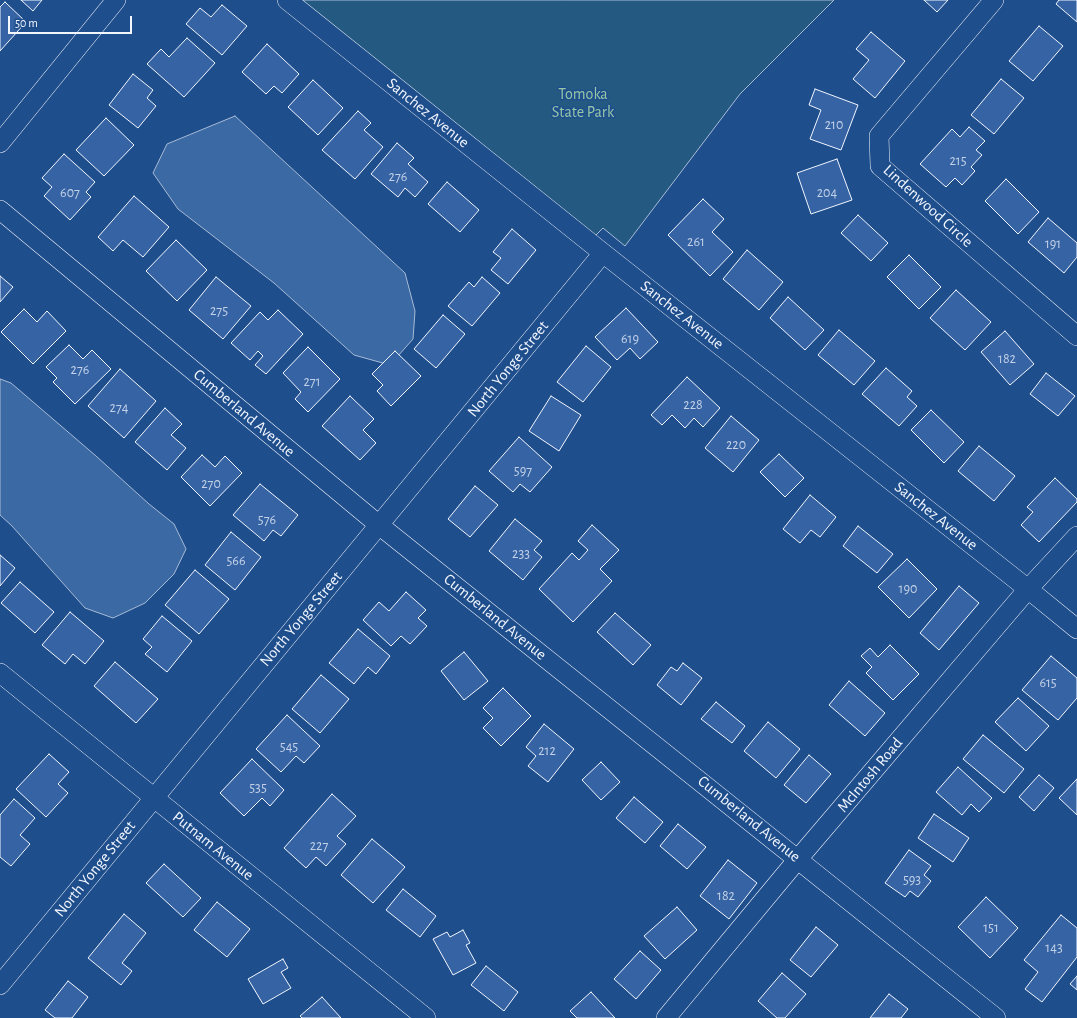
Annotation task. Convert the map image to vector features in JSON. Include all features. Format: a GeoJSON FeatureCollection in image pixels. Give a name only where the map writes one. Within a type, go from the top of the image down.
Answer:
{"type":"FeatureCollection","features":[{"type":"Feature","properties":{"kind":"street"},"geometry":{"type":"LineString","coordinates":[[0,143],[116,0]]}},
{"type":"Feature","properties":{"kind":"street","name":"Sanchez Avenue"},"geometry":{"type":"LineString","coordinates":[[287,0],[1077,629]]}},
{"type":"Feature","properties":{"kind":"street","name":"Lindenwood Circle"},"geometry":{"type":"LineString","coordinates":[[994,0],[878,136],[880,166],[1077,336]]}},
{"type":"Feature","properties":{"kind":"street","name":"Cumberland Avenue"},"geometry":{"type":"LineString","coordinates":[[0,210],[379,525],[996,1018]]}},
{"type":"Feature","properties":{"kind":"street","name":"North Yonge Street"},"geometry":{"type":"LineString","coordinates":[[0,985],[603,253]]}},
{"type":"Feature","properties":{"kind":"street","name":"McIntosh Road"},"geometry":{"type":"LineString","coordinates":[[666,1018],[798,859],[1028,589],[1077,536]]}},
{"type":"Feature","properties":{"kind":"street","name":"Putnam Avenue"},"geometry":{"type":"LineString","coordinates":[[0,673],[426,1018]]}},
{"type":"Feature","properties":{"kind":"green space","name":"Tomoka State Park"},"geometry":{"type":"Polygon","coordinates":[[[287,0],[834,0],[740,94],[625,246],[603,228],[589,242],[287,0]]]}},
{"type":"Feature","properties":{"kind":"shaded area"},"geometry":{"type":"Polygon","coordinates":[[[235,116],[405,273],[415,311],[413,339],[390,365],[354,355],[274,283],[178,209],[153,173],[167,144],[235,116]]]}},
{"type":"Feature","properties":{"kind":"shaded area"},"geometry":{"type":"Polygon","coordinates":[[[0,379],[11,383],[149,504],[174,524],[186,549],[174,574],[145,603],[113,618],[85,608],[12,526],[0,515],[0,379]]]}},
{"type":"Feature","properties":{"kind":"building"},"geometry":{"type":"Polygon","coordinates":[[[21,0],[42,0],[33,11],[21,0]]]}},
{"type":"Feature","properties":{"kind":"building"},"geometry":{"type":"Polygon","coordinates":[[[924,0],[948,0],[937,12],[924,0]]]}},
{"type":"Feature","properties":{"kind":"building"},"geometry":{"type":"Polygon","coordinates":[[[1059,0],[1077,0],[1077,22],[1056,4],[1059,0]]]}},
{"type":"Feature","properties":{"kind":"building"},"geometry":{"type":"Polygon","coordinates":[[[5,2],[26,22],[0,51],[0,7],[5,2]]]}},
{"type":"Feature","properties":{"kind":"building"},"geometry":{"type":"Polygon","coordinates":[[[222,5],[247,26],[222,55],[186,24],[200,8],[211,17],[222,5]]]}},
{"type":"Feature","properties":{"kind":"building"},"geometry":{"type":"Polygon","coordinates":[[[1039,26],[1063,46],[1033,81],[1009,61],[1039,26]]]}},
{"type":"Feature","properties":{"kind":"building"},"geometry":{"type":"Polygon","coordinates":[[[871,32],[905,61],[875,98],[853,79],[869,60],[856,49],[871,32]]]}},
{"type":"Feature","properties":{"kind":"building"},"geometry":{"type":"Polygon","coordinates":[[[187,38],[215,63],[184,97],[147,64],[161,49],[169,57],[187,38]]]}},
{"type":"Feature","properties":{"kind":"building"},"geometry":{"type":"Polygon","coordinates":[[[267,44],[299,74],[282,93],[274,86],[266,94],[242,72],[267,44]]]}},
{"type":"Feature","properties":{"kind":"building"},"geometry":{"type":"Polygon","coordinates":[[[133,74],[153,90],[147,98],[156,106],[138,128],[109,105],[133,74]]]}},
{"type":"Feature","properties":{"kind":"building"},"geometry":{"type":"Polygon","coordinates":[[[1001,79],[1024,98],[994,134],[971,115],[1001,79]]]}},
{"type":"Feature","properties":{"kind":"building"},"geometry":{"type":"Polygon","coordinates":[[[313,80],[343,108],[318,135],[288,107],[313,80]]]}},
{"type":"Feature","properties":{"kind":"building"},"geometry":{"type":"Polygon","coordinates":[[[815,89],[858,105],[841,150],[810,139],[821,110],[809,105],[815,89]]]}},
{"type":"Feature","properties":{"kind":"building"},"geometry":{"type":"Polygon","coordinates":[[[358,111],[371,123],[364,130],[383,147],[355,179],[322,150],[358,111]]]}},
{"type":"Feature","properties":{"kind":"building"},"geometry":{"type":"Polygon","coordinates":[[[106,118],[134,145],[104,176],[76,150],[106,118]]]}},
{"type":"Feature","properties":{"kind":"building"},"geometry":{"type":"Polygon","coordinates":[[[969,127],[985,141],[976,150],[982,155],[971,167],[975,171],[962,185],[955,178],[946,187],[920,164],[952,129],[960,137],[969,127]]]}},
{"type":"Feature","properties":{"kind":"building"},"geometry":{"type":"Polygon","coordinates":[[[397,143],[414,158],[408,164],[428,182],[415,197],[405,188],[398,197],[371,174],[397,143]]]}},
{"type":"Feature","properties":{"kind":"building"},"geometry":{"type":"Polygon","coordinates":[[[64,154],[95,182],[86,192],[91,197],[70,220],[44,196],[52,187],[42,178],[64,154]]]}},
{"type":"Feature","properties":{"kind":"building"},"geometry":{"type":"Polygon","coordinates":[[[837,159],[852,200],[811,214],[797,173],[837,159]]]}},
{"type":"Feature","properties":{"kind":"building"},"geometry":{"type":"Polygon","coordinates":[[[1006,179],[1039,212],[1018,234],[985,201],[1006,179]]]}},
{"type":"Feature","properties":{"kind":"building"},"geometry":{"type":"Polygon","coordinates":[[[447,182],[479,210],[460,232],[428,204],[447,182]]]}},
{"type":"Feature","properties":{"kind":"building"},"geometry":{"type":"Polygon","coordinates":[[[134,196],[169,227],[143,257],[123,240],[113,251],[98,237],[134,196]]]}},
{"type":"Feature","properties":{"kind":"building"},"geometry":{"type":"Polygon","coordinates":[[[703,199],[724,219],[712,232],[733,252],[710,276],[668,235],[703,199]]]}},
{"type":"Feature","properties":{"kind":"building"},"geometry":{"type":"Polygon","coordinates":[[[858,215],[888,243],[871,261],[841,233],[858,215]]]}},
{"type":"Feature","properties":{"kind":"building"},"geometry":{"type":"Polygon","coordinates":[[[1048,218],[1077,243],[1077,257],[1064,273],[1028,242],[1048,218]]]}},
{"type":"Feature","properties":{"kind":"building"},"geometry":{"type":"Polygon","coordinates":[[[512,229],[536,250],[508,284],[491,270],[501,258],[493,252],[512,229]]]}},
{"type":"Feature","properties":{"kind":"building"},"geometry":{"type":"Polygon","coordinates":[[[176,240],[207,270],[177,301],[146,271],[176,240]]]}},
{"type":"Feature","properties":{"kind":"building"},"geometry":{"type":"Polygon","coordinates":[[[747,250],[783,282],[759,310],[723,279],[747,250]]]}},
{"type":"Feature","properties":{"kind":"building"},"geometry":{"type":"Polygon","coordinates":[[[909,255],[941,287],[919,309],[887,277],[909,255]]]}},
{"type":"Feature","properties":{"kind":"building"},"geometry":{"type":"Polygon","coordinates":[[[0,276],[13,287],[0,302],[0,276]]]}},
{"type":"Feature","properties":{"kind":"building"},"geometry":{"type":"Polygon","coordinates":[[[216,277],[251,306],[223,339],[189,310],[216,277]]]}},
{"type":"Feature","properties":{"kind":"building"},"geometry":{"type":"Polygon","coordinates":[[[482,277],[500,293],[472,326],[448,306],[469,282],[474,287],[482,277]]]}},
{"type":"Feature","properties":{"kind":"building"},"geometry":{"type":"Polygon","coordinates":[[[956,290],[991,322],[965,350],[930,318],[956,290]]]}},
{"type":"Feature","properties":{"kind":"building"},"geometry":{"type":"Polygon","coordinates":[[[788,297],[824,330],[805,350],[770,318],[788,297]]]}},
{"type":"Feature","properties":{"kind":"building"},"geometry":{"type":"Polygon","coordinates":[[[626,308],[658,342],[640,359],[630,348],[617,360],[595,337],[626,308]]]}},
{"type":"Feature","properties":{"kind":"building"},"geometry":{"type":"Polygon","coordinates":[[[24,309],[37,322],[47,311],[66,331],[33,364],[1,332],[24,309]]]}},
{"type":"Feature","properties":{"kind":"building"},"geometry":{"type":"Polygon","coordinates":[[[278,310],[303,334],[266,374],[255,365],[263,356],[258,351],[250,360],[231,343],[260,312],[268,320],[278,310]]]}},
{"type":"Feature","properties":{"kind":"building"},"geometry":{"type":"Polygon","coordinates":[[[443,315],[465,334],[436,368],[414,349],[443,315]]]}},
{"type":"Feature","properties":{"kind":"building"},"geometry":{"type":"Polygon","coordinates":[[[839,330],[875,361],[854,385],[818,355],[839,330]]]}},
{"type":"Feature","properties":{"kind":"building"},"geometry":{"type":"Polygon","coordinates":[[[1005,331],[1034,364],[1010,385],[981,352],[1005,331]]]}},
{"type":"Feature","properties":{"kind":"building"},"geometry":{"type":"Polygon","coordinates":[[[69,345],[83,359],[92,350],[111,369],[75,404],[53,382],[57,378],[46,367],[69,345]]]}},
{"type":"Feature","properties":{"kind":"building"},"geometry":{"type":"Polygon","coordinates":[[[586,346],[611,367],[583,402],[557,382],[586,346]]]}},
{"type":"Feature","properties":{"kind":"building"},"geometry":{"type":"Polygon","coordinates":[[[308,347],[340,379],[308,412],[295,399],[301,392],[283,373],[308,347]]]}},
{"type":"Feature","properties":{"kind":"building"},"geometry":{"type":"Polygon","coordinates":[[[395,351],[421,376],[391,406],[377,391],[383,385],[372,374],[395,351]]]}},
{"type":"Feature","properties":{"kind":"building"},"geometry":{"type":"Polygon","coordinates":[[[886,368],[912,391],[907,397],[917,406],[899,426],[862,394],[886,368]]]}},
{"type":"Feature","properties":{"kind":"building"},"geometry":{"type":"Polygon","coordinates":[[[120,369],[156,401],[124,438],[88,406],[120,369]]]}},
{"type":"Feature","properties":{"kind":"building"},"geometry":{"type":"Polygon","coordinates":[[[1046,373],[1075,396],[1058,416],[1030,394],[1046,373]]]}},
{"type":"Feature","properties":{"kind":"building"},"geometry":{"type":"Polygon","coordinates":[[[687,377],[720,408],[703,427],[694,418],[685,428],[672,415],[662,425],[651,415],[687,377]]]}},
{"type":"Feature","properties":{"kind":"building"},"geometry":{"type":"Polygon","coordinates":[[[350,396],[374,419],[363,430],[376,443],[360,460],[322,426],[350,396]]]}},
{"type":"Feature","properties":{"kind":"building"},"geometry":{"type":"Polygon","coordinates":[[[551,396],[581,415],[559,451],[529,431],[551,396]]]}},
{"type":"Feature","properties":{"kind":"building"},"geometry":{"type":"Polygon","coordinates":[[[165,408],[182,424],[171,435],[186,448],[167,470],[135,442],[165,408]]]}},
{"type":"Feature","properties":{"kind":"building"},"geometry":{"type":"Polygon","coordinates":[[[931,410],[964,442],[944,463],[911,430],[931,410]]]}},
{"type":"Feature","properties":{"kind":"building"},"geometry":{"type":"Polygon","coordinates":[[[731,416],[759,440],[733,472],[705,448],[731,416]]]}},
{"type":"Feature","properties":{"kind":"building"},"geometry":{"type":"Polygon","coordinates":[[[519,437],[552,467],[530,492],[520,484],[513,492],[489,471],[519,437]]]}},
{"type":"Feature","properties":{"kind":"building"},"geometry":{"type":"Polygon","coordinates":[[[979,446],[1015,476],[994,501],[958,471],[979,446]]]}},
{"type":"Feature","properties":{"kind":"building"},"geometry":{"type":"Polygon","coordinates":[[[779,454],[804,478],[785,497],[760,472],[779,454]]]}},
{"type":"Feature","properties":{"kind":"building"},"geometry":{"type":"Polygon","coordinates":[[[202,455],[215,467],[225,456],[242,473],[210,506],[181,477],[202,455]]]}},
{"type":"Feature","properties":{"kind":"building"},"geometry":{"type":"Polygon","coordinates":[[[1055,478],[1077,499],[1077,502],[1039,542],[1021,525],[1033,512],[1027,507],[1055,478]]]}},
{"type":"Feature","properties":{"kind":"building"},"geometry":{"type":"Polygon","coordinates":[[[260,484],[298,515],[281,536],[273,530],[264,541],[233,515],[260,484]]]}},
{"type":"Feature","properties":{"kind":"building"},"geometry":{"type":"Polygon","coordinates":[[[475,486],[498,505],[470,537],[448,519],[475,486]]]}},
{"type":"Feature","properties":{"kind":"building"},"geometry":{"type":"Polygon","coordinates":[[[810,495],[836,517],[820,537],[811,530],[800,543],[783,529],[810,495]]]}},
{"type":"Feature","properties":{"kind":"building"},"geometry":{"type":"Polygon","coordinates":[[[515,519],[542,541],[534,550],[542,557],[523,580],[489,551],[515,519]]]}},
{"type":"Feature","properties":{"kind":"building"},"geometry":{"type":"Polygon","coordinates":[[[592,525],[619,550],[600,569],[612,581],[573,622],[539,589],[572,553],[579,560],[588,550],[578,541],[592,525]]]}},
{"type":"Feature","properties":{"kind":"building"},"geometry":{"type":"Polygon","coordinates":[[[858,526],[893,554],[877,573],[843,546],[858,526]]]}},
{"type":"Feature","properties":{"kind":"building"},"geometry":{"type":"Polygon","coordinates":[[[231,532],[261,557],[235,590],[205,565],[231,532]]]}},
{"type":"Feature","properties":{"kind":"building"},"geometry":{"type":"Polygon","coordinates":[[[0,555],[15,568],[0,586],[0,555]]]}},
{"type":"Feature","properties":{"kind":"building"},"geometry":{"type":"Polygon","coordinates":[[[907,559],[937,589],[909,618],[878,587],[907,559]]]}},
{"type":"Feature","properties":{"kind":"building"},"geometry":{"type":"Polygon","coordinates":[[[195,570],[229,599],[199,634],[165,605],[195,570]]]}},
{"type":"Feature","properties":{"kind":"building"},"geometry":{"type":"Polygon","coordinates":[[[20,582],[54,612],[35,633],[1,603],[20,582]]]}},
{"type":"Feature","properties":{"kind":"building"},"geometry":{"type":"Polygon","coordinates":[[[959,586],[979,603],[939,650],[920,633],[959,586]]]}},
{"type":"Feature","properties":{"kind":"building"},"geometry":{"type":"Polygon","coordinates":[[[406,592],[426,610],[418,618],[427,626],[410,644],[401,636],[391,646],[363,620],[379,602],[389,611],[406,592]]]}},
{"type":"Feature","properties":{"kind":"building"},"geometry":{"type":"Polygon","coordinates":[[[70,612],[104,641],[85,664],[73,654],[65,664],[42,645],[70,612]]]}},
{"type":"Feature","properties":{"kind":"building"},"geometry":{"type":"Polygon","coordinates":[[[615,613],[651,645],[633,665],[597,632],[615,613]]]}},
{"type":"Feature","properties":{"kind":"building"},"geometry":{"type":"Polygon","coordinates":[[[162,616],[192,641],[167,672],[145,654],[152,647],[143,639],[162,616]]]}},
{"type":"Feature","properties":{"kind":"building"},"geometry":{"type":"Polygon","coordinates":[[[358,629],[390,656],[376,674],[368,667],[354,684],[329,663],[358,629]]]}},
{"type":"Feature","properties":{"kind":"building"},"geometry":{"type":"Polygon","coordinates":[[[890,645],[919,674],[893,700],[866,673],[872,667],[861,656],[870,648],[878,657],[890,645]]]}},
{"type":"Feature","properties":{"kind":"building"},"geometry":{"type":"Polygon","coordinates":[[[464,652],[488,681],[464,700],[441,671],[464,652]]]}},
{"type":"Feature","properties":{"kind":"building"},"geometry":{"type":"Polygon","coordinates":[[[1051,656],[1077,678],[1077,698],[1058,720],[1022,690],[1051,656]]]}},
{"type":"Feature","properties":{"kind":"building"},"geometry":{"type":"Polygon","coordinates":[[[115,662],[158,699],[136,723],[94,686],[115,662]]]}},
{"type":"Feature","properties":{"kind":"building"},"geometry":{"type":"Polygon","coordinates":[[[683,663],[702,678],[681,705],[657,685],[671,667],[677,671],[683,663]]]}},
{"type":"Feature","properties":{"kind":"building"},"geometry":{"type":"Polygon","coordinates":[[[321,675],[349,699],[320,733],[292,709],[321,675]]]}},
{"type":"Feature","properties":{"kind":"building"},"geometry":{"type":"Polygon","coordinates":[[[849,681],[885,713],[865,736],[829,705],[849,681]]]}},
{"type":"Feature","properties":{"kind":"building"},"geometry":{"type":"Polygon","coordinates":[[[503,688],[531,716],[501,746],[483,728],[493,718],[483,708],[503,688]]]}},
{"type":"Feature","properties":{"kind":"building"},"geometry":{"type":"Polygon","coordinates":[[[1018,698],[1049,726],[1026,751],[995,722],[1018,698]]]}},
{"type":"Feature","properties":{"kind":"building"},"geometry":{"type":"Polygon","coordinates":[[[716,702],[745,726],[732,743],[701,719],[716,702]]]}},
{"type":"Feature","properties":{"kind":"building"},"geometry":{"type":"Polygon","coordinates":[[[287,715],[320,746],[304,763],[296,756],[281,772],[256,749],[287,715]]]}},
{"type":"Feature","properties":{"kind":"building"},"geometry":{"type":"Polygon","coordinates":[[[768,722],[800,749],[776,778],[744,751],[768,722]]]}},
{"type":"Feature","properties":{"kind":"building"},"geometry":{"type":"Polygon","coordinates":[[[544,724],[574,749],[548,782],[528,766],[536,756],[526,747],[544,724]]]}},
{"type":"Feature","properties":{"kind":"building"},"geometry":{"type":"Polygon","coordinates":[[[983,735],[1024,769],[1004,793],[963,759],[983,735]]]}},
{"type":"Feature","properties":{"kind":"building"},"geometry":{"type":"Polygon","coordinates":[[[49,754],[69,772],[58,784],[68,793],[46,817],[16,789],[49,754]]]}},
{"type":"Feature","properties":{"kind":"building"},"geometry":{"type":"Polygon","coordinates":[[[809,755],[831,774],[806,803],[784,785],[809,755]]]}},
{"type":"Feature","properties":{"kind":"building"},"geometry":{"type":"Polygon","coordinates":[[[252,759],[284,790],[270,806],[262,798],[244,816],[220,793],[252,759]]]}},
{"type":"Feature","properties":{"kind":"building"},"geometry":{"type":"Polygon","coordinates":[[[601,762],[620,782],[601,800],[582,780],[601,762]]]}},
{"type":"Feature","properties":{"kind":"building"},"geometry":{"type":"Polygon","coordinates":[[[958,767],[992,798],[979,812],[971,804],[962,815],[936,792],[958,767]]]}},
{"type":"Feature","properties":{"kind":"building"},"geometry":{"type":"Polygon","coordinates":[[[1039,775],[1054,788],[1034,811],[1019,797],[1039,775]]]}},
{"type":"Feature","properties":{"kind":"building"},"geometry":{"type":"Polygon","coordinates":[[[1077,779],[1077,815],[1059,798],[1077,779]]]}},
{"type":"Feature","properties":{"kind":"building"},"geometry":{"type":"Polygon","coordinates":[[[332,794],[356,816],[337,836],[346,844],[326,866],[316,857],[306,868],[284,848],[332,794]]]}},
{"type":"Feature","properties":{"kind":"building"},"geometry":{"type":"Polygon","coordinates":[[[634,797],[663,822],[645,843],[616,818],[634,797]]]}},
{"type":"Feature","properties":{"kind":"building"},"geometry":{"type":"Polygon","coordinates":[[[14,799],[35,818],[20,835],[30,844],[11,866],[0,857],[0,815],[14,799]]]}},
{"type":"Feature","properties":{"kind":"building"},"geometry":{"type":"Polygon","coordinates":[[[934,814],[969,838],[953,862],[918,838],[934,814]]]}},
{"type":"Feature","properties":{"kind":"building"},"geometry":{"type":"Polygon","coordinates":[[[678,824],[706,847],[687,869],[660,846],[678,824]]]}},
{"type":"Feature","properties":{"kind":"building"},"geometry":{"type":"Polygon","coordinates":[[[372,839],[405,867],[373,903],[341,875],[372,839]]]}},
{"type":"Feature","properties":{"kind":"building"},"geometry":{"type":"Polygon","coordinates":[[[909,850],[931,866],[924,875],[931,881],[918,897],[910,891],[905,897],[885,883],[909,850]]]}},
{"type":"Feature","properties":{"kind":"building"},"geometry":{"type":"Polygon","coordinates":[[[728,860],[757,883],[729,919],[700,896],[728,860]]]}},
{"type":"Feature","properties":{"kind":"building"},"geometry":{"type":"Polygon","coordinates":[[[164,864],[201,898],[183,917],[146,883],[164,864]]]}},
{"type":"Feature","properties":{"kind":"building"},"geometry":{"type":"Polygon","coordinates":[[[403,889],[436,916],[420,937],[386,910],[403,889]]]}},
{"type":"Feature","properties":{"kind":"building"},"geometry":{"type":"Polygon","coordinates":[[[986,897],[1018,928],[990,958],[958,927],[986,897]]]}},
{"type":"Feature","properties":{"kind":"building"},"geometry":{"type":"Polygon","coordinates":[[[217,902],[250,929],[227,957],[194,930],[217,902]]]}},
{"type":"Feature","properties":{"kind":"building"},"geometry":{"type":"Polygon","coordinates":[[[677,907],[697,930],[665,959],[644,936],[677,907]]]}},
{"type":"Feature","properties":{"kind":"building"},"geometry":{"type":"Polygon","coordinates":[[[124,914],[146,933],[122,963],[132,971],[121,985],[88,958],[124,914]]]}},
{"type":"Feature","properties":{"kind":"building"},"geometry":{"type":"Polygon","coordinates":[[[1061,915],[1077,928],[1077,957],[1042,1002],[1025,989],[1038,972],[1024,960],[1061,915]]]}},
{"type":"Feature","properties":{"kind":"building"},"geometry":{"type":"Polygon","coordinates":[[[816,927],[838,945],[811,977],[790,960],[816,927]]]}},
{"type":"Feature","properties":{"kind":"building"},"geometry":{"type":"Polygon","coordinates":[[[463,930],[470,943],[466,945],[476,963],[453,975],[433,939],[447,932],[450,937],[463,930]]]}},
{"type":"Feature","properties":{"kind":"building"},"geometry":{"type":"Polygon","coordinates":[[[640,951],[661,970],[636,999],[614,979],[640,951]]]}},
{"type":"Feature","properties":{"kind":"building"},"geometry":{"type":"Polygon","coordinates":[[[283,959],[288,968],[281,972],[291,988],[263,1004],[248,979],[283,959]]]}},
{"type":"Feature","properties":{"kind":"building"},"geometry":{"type":"Polygon","coordinates":[[[486,966],[518,992],[504,1011],[471,985],[486,966]]]}},
{"type":"Feature","properties":{"kind":"building"},"geometry":{"type":"Polygon","coordinates":[[[782,973],[806,994],[785,1018],[777,1018],[758,1001],[782,973]]]}},
{"type":"Feature","properties":{"kind":"building"},"geometry":{"type":"Polygon","coordinates":[[[1077,976],[1077,990],[1070,984],[1077,976]]]}},
{"type":"Feature","properties":{"kind":"building"},"geometry":{"type":"Polygon","coordinates":[[[68,981],[88,997],[72,1018],[55,1018],[45,1010],[68,981]]]}},
{"type":"Feature","properties":{"kind":"building"},"geometry":{"type":"Polygon","coordinates":[[[591,992],[615,1018],[577,1018],[570,1011],[591,992]]]}},
{"type":"Feature","properties":{"kind":"building"},"geometry":{"type":"Polygon","coordinates":[[[889,994],[908,1009],[901,1018],[870,1018],[889,994]]]}},
{"type":"Feature","properties":{"kind":"building"},"geometry":{"type":"Polygon","coordinates":[[[322,997],[341,1018],[302,1018],[300,1016],[322,997]]]}}]}
